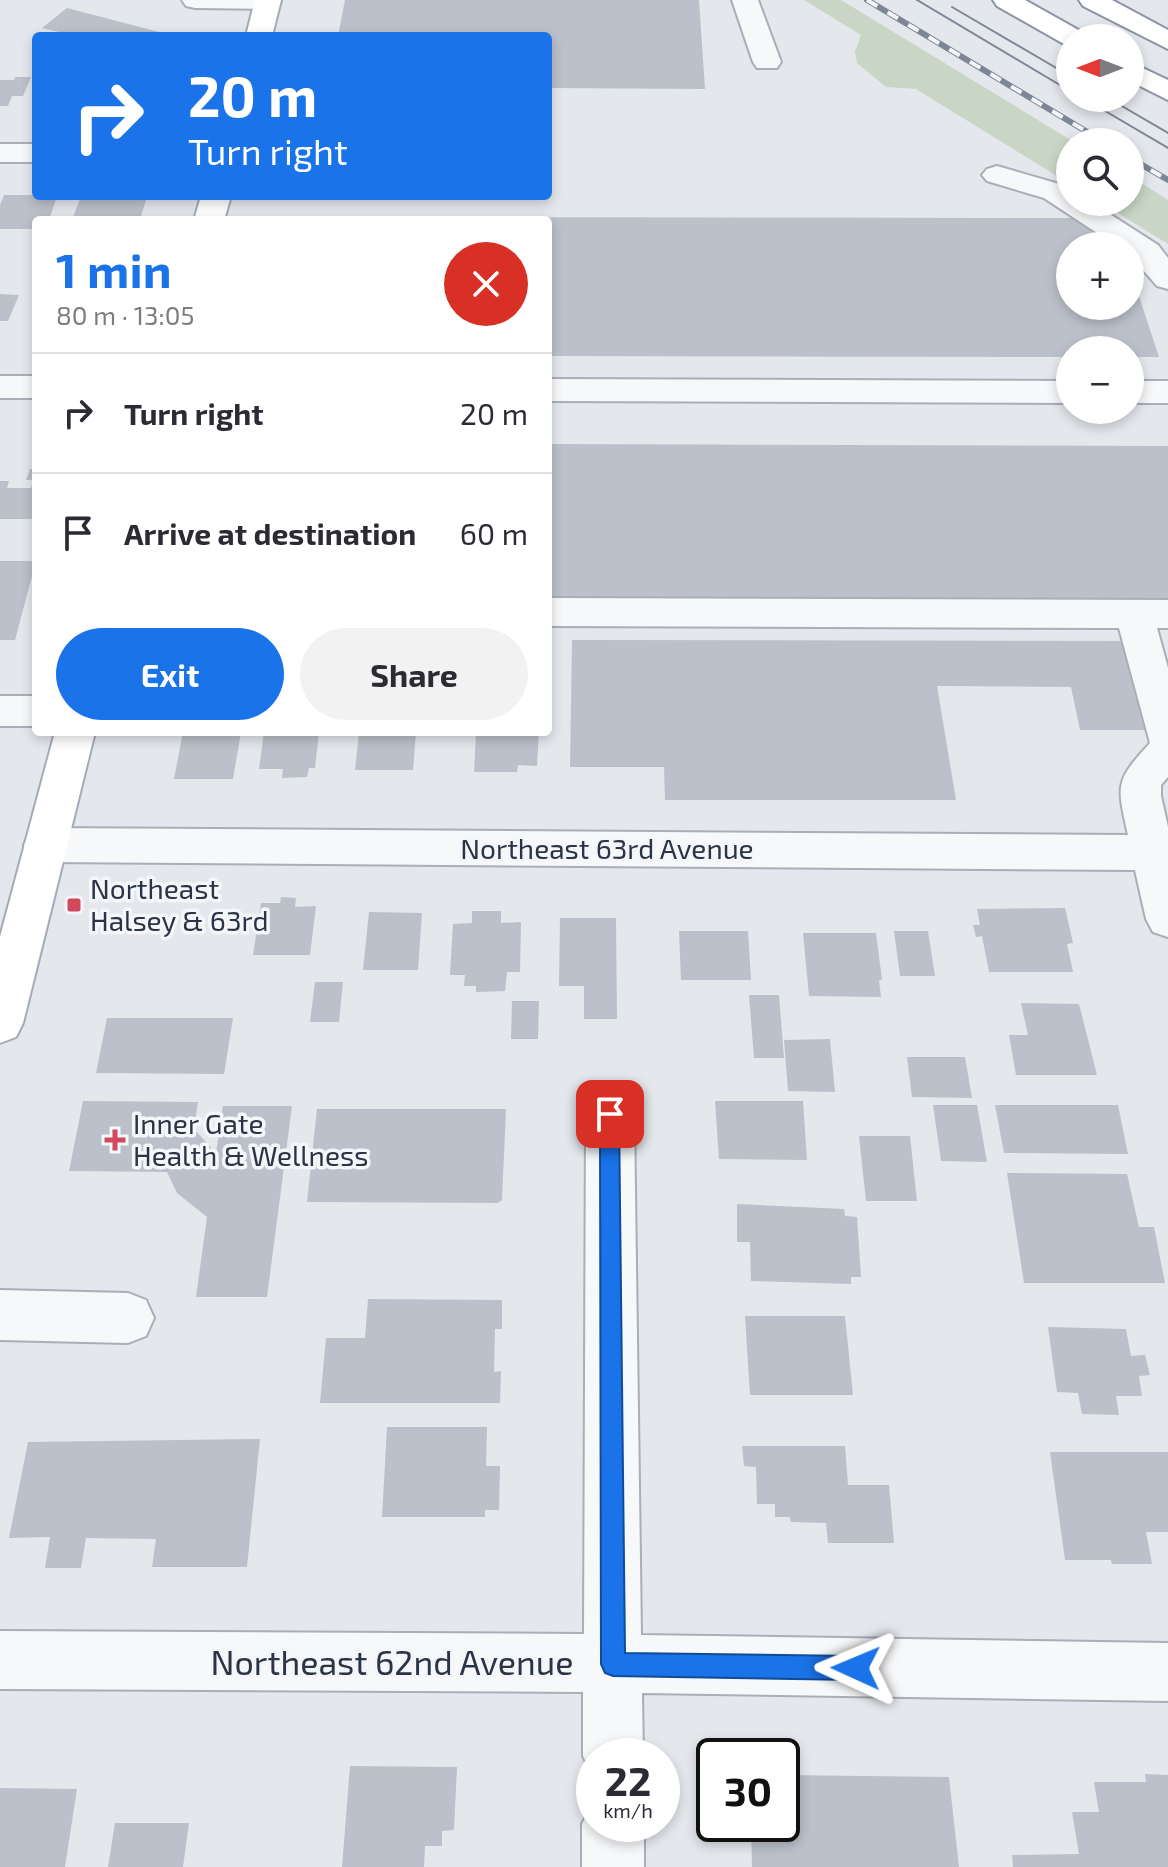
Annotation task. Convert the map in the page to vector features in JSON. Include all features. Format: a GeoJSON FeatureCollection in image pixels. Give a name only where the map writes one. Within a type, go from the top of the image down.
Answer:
{"type":"FeatureCollection","features":[{"type":"Feature","properties":{"kind":"main road"},"geometry":{"type":"LineString","coordinates":[[1006,0],[1056,28]]}},
{"type":"Feature","properties":{"kind":"main road"},"geometry":{"type":"LineString","coordinates":[[1092,0],[1168,41]]}},
{"type":"Feature","properties":{"kind":"main road"},"geometry":{"type":"LineString","coordinates":[[1123,0],[1168,32]]}},
{"type":"Feature","properties":{"kind":"main road"},"geometry":{"type":"LineString","coordinates":[[260,32],[268,1]]}},
{"type":"Feature","properties":{"kind":"main road"},"geometry":{"type":"LineString","coordinates":[[1144,78],[1168,92]]}},
{"type":"Feature","properties":{"kind":"main road"},"geometry":{"type":"LineString","coordinates":[[0,1023],[74,736]]}},
{"type":"Feature","properties":{"kind":"street"},"geometry":{"type":"LineString","coordinates":[[195,0],[268,1]]}},
{"type":"Feature","properties":{"kind":"street"},"geometry":{"type":"LineString","coordinates":[[745,0],[767,62]]}},
{"type":"Feature","properties":{"kind":"street"},"geometry":{"type":"LineString","coordinates":[[0,153],[32,153]]}},
{"type":"Feature","properties":{"kind":"street"},"geometry":{"type":"LineString","coordinates":[[997,175],[1056,193]]}},
{"type":"Feature","properties":{"kind":"street"},"geometry":{"type":"LineString","coordinates":[[1092,216],[1147,252],[1168,279]]}},
{"type":"Feature","properties":{"kind":"street"},"geometry":{"type":"LineString","coordinates":[[0,387],[32,387]]}},
{"type":"Feature","properties":{"kind":"street"},"geometry":{"type":"LineString","coordinates":[[552,390],[1056,392]]}},
{"type":"Feature","properties":{"kind":"street"},"geometry":{"type":"LineString","coordinates":[[1144,392],[1168,392]]}},
{"type":"Feature","properties":{"kind":"street"},"geometry":{"type":"LineString","coordinates":[[552,612],[1151,614],[1168,739]]}},
{"type":"Feature","properties":{"kind":"street"},"geometry":{"type":"LineString","coordinates":[[0,711],[32,711]]}},
{"type":"Feature","properties":{"kind":"street"},"geometry":{"type":"LineString","coordinates":[[1168,750],[1141,780],[1140,796],[1160,853],[1168,919]]}},
{"type":"Feature","properties":{"kind":"street","name":"Northeast 63rd Avenue"},"geometry":{"type":"LineString","coordinates":[[45,845],[1160,853]]}},
{"type":"Feature","properties":{"kind":"street"},"geometry":{"type":"LineString","coordinates":[[610,1114],[613,1738]]}},
{"type":"Feature","properties":{"kind":"street"},"geometry":{"type":"LineString","coordinates":[[0,1315],[128,1318]]}},
{"type":"Feature","properties":{"kind":"street","name":"Northeast 62nd Avenue"},"geometry":{"type":"LineString","coordinates":[[0,1660],[1168,1672]]}},
{"type":"Feature","properties":{"kind":"street"},"geometry":{"type":"LineString","coordinates":[[613,1842],[613,1867]]}},
{"type":"Feature","properties":{"kind":"green space"},"geometry":{"type":"Polygon","coordinates":[[[804,0],[841,0],[1056,131],[1056,175],[916,89],[886,87],[857,63],[855,52],[861,35],[804,0]]]}},
{"type":"Feature","properties":{"kind":"green space"},"geometry":{"type":"Polygon","coordinates":[[[1144,185],[1168,200],[1168,244],[1123,216],[1144,216],[1144,185]]]}},
{"type":"Feature","properties":{"kind":"building"},"geometry":{"type":"Polygon","coordinates":[[[345,0],[699,0],[705,89],[552,88],[552,32],[339,32],[345,0]]]}},
{"type":"Feature","properties":{"kind":"building"},"geometry":{"type":"Polygon","coordinates":[[[67,8],[159,32],[59,32],[42,28],[67,8]]]}},
{"type":"Feature","properties":{"kind":"building"},"geometry":{"type":"Polygon","coordinates":[[[15,77],[31,77],[23,96],[12,96],[8,106],[0,106],[0,80],[14,80],[15,77]]]}},
{"type":"Feature","properties":{"kind":"building"},"geometry":{"type":"Polygon","coordinates":[[[4,195],[32,195],[32,200],[56,200],[50,216],[32,216],[32,229],[0,229],[0,205],[4,195]]]}},
{"type":"Feature","properties":{"kind":"building"},"geometry":{"type":"Polygon","coordinates":[[[80,200],[146,200],[141,216],[74,216],[80,200]]]}},
{"type":"Feature","properties":{"kind":"building"},"geometry":{"type":"Polygon","coordinates":[[[552,217],[1075,218],[1100,232],[1056,232],[1056,320],[1144,320],[1144,311],[1159,357],[1144,357],[1144,336],[1056,336],[1056,357],[552,356],[552,217]]]}},
{"type":"Feature","properties":{"kind":"building"},"geometry":{"type":"Polygon","coordinates":[[[0,294],[19,295],[8,321],[0,321],[0,294]]]}},
{"type":"Feature","properties":{"kind":"building"},"geometry":{"type":"Polygon","coordinates":[[[552,444],[1168,446],[1168,609],[552,607],[552,444]]]}},
{"type":"Feature","properties":{"kind":"building"},"geometry":{"type":"Polygon","coordinates":[[[30,469],[32,469],[32,480],[26,480],[30,469]]]}},
{"type":"Feature","properties":{"kind":"building"},"geometry":{"type":"Polygon","coordinates":[[[0,481],[9,481],[7,488],[31,488],[32,485],[32,519],[0,519],[0,481]]]}},
{"type":"Feature","properties":{"kind":"building"},"geometry":{"type":"Polygon","coordinates":[[[0,561],[32,561],[32,576],[15,640],[0,640],[0,561]]]}},
{"type":"Feature","properties":{"kind":"building"},"geometry":{"type":"Polygon","coordinates":[[[572,640],[1132,641],[1156,730],[1080,730],[1071,687],[937,686],[956,800],[665,800],[664,767],[570,767],[572,640]]]}},
{"type":"Feature","properties":{"kind":"building"},"geometry":{"type":"Polygon","coordinates":[[[182,736],[240,736],[233,779],[174,779],[182,736]]]}},
{"type":"Feature","properties":{"kind":"building"},"geometry":{"type":"Polygon","coordinates":[[[263,736],[319,736],[315,768],[309,768],[307,777],[282,778],[283,769],[259,769],[263,736]]]}},
{"type":"Feature","properties":{"kind":"building"},"geometry":{"type":"Polygon","coordinates":[[[359,736],[416,736],[413,770],[355,770],[359,736]]]}},
{"type":"Feature","properties":{"kind":"building"},"geometry":{"type":"Polygon","coordinates":[[[476,736],[539,736],[537,766],[518,765],[517,772],[474,772],[476,736]]]}},
{"type":"Feature","properties":{"kind":"building"},"geometry":{"type":"Polygon","coordinates":[[[281,897],[296,898],[295,907],[316,906],[310,955],[253,955],[261,903],[280,903],[281,897]]]}},
{"type":"Feature","properties":{"kind":"building"},"geometry":{"type":"Polygon","coordinates":[[[1065,908],[1073,943],[1067,944],[1073,972],[989,972],[982,936],[976,937],[973,925],[980,925],[977,909],[1065,908]]]}},
{"type":"Feature","properties":{"kind":"building"},"geometry":{"type":"Polygon","coordinates":[[[472,911],[501,911],[501,923],[521,922],[520,972],[507,972],[505,991],[476,992],[476,986],[464,986],[465,975],[450,975],[453,924],[472,923],[472,911]]]}},
{"type":"Feature","properties":{"kind":"building"},"geometry":{"type":"Polygon","coordinates":[[[369,912],[422,913],[418,970],[363,970],[369,912]]]}},
{"type":"Feature","properties":{"kind":"building"},"geometry":{"type":"Polygon","coordinates":[[[560,918],[616,918],[617,1019],[584,1019],[584,986],[559,986],[560,918]]]}},
{"type":"Feature","properties":{"kind":"building"},"geometry":{"type":"Polygon","coordinates":[[[679,931],[748,931],[751,980],[681,980],[679,931]]]}},
{"type":"Feature","properties":{"kind":"building"},"geometry":{"type":"Polygon","coordinates":[[[894,931],[928,931],[935,976],[900,976],[894,931]]]}},
{"type":"Feature","properties":{"kind":"building"},"geometry":{"type":"Polygon","coordinates":[[[803,933],[876,933],[881,997],[809,996],[803,933]]]}},
{"type":"Feature","properties":{"kind":"building"},"geometry":{"type":"Polygon","coordinates":[[[315,982],[343,982],[339,1022],[310,1022],[315,982]]]}},
{"type":"Feature","properties":{"kind":"building"},"geometry":{"type":"Polygon","coordinates":[[[749,995],[779,995],[784,1058],[754,1058],[749,995]]]}},
{"type":"Feature","properties":{"kind":"building"},"geometry":{"type":"Polygon","coordinates":[[[512,1001],[539,1001],[538,1039],[511,1039],[512,1001]]]}},
{"type":"Feature","properties":{"kind":"building"},"geometry":{"type":"Polygon","coordinates":[[[1021,1003],[1079,1004],[1097,1075],[1016,1075],[1009,1035],[1028,1035],[1021,1003]]]}},
{"type":"Feature","properties":{"kind":"building"},"geometry":{"type":"Polygon","coordinates":[[[107,1018],[233,1018],[224,1074],[96,1073],[107,1018]]]}},
{"type":"Feature","properties":{"kind":"building"},"geometry":{"type":"Polygon","coordinates":[[[830,1039],[835,1092],[788,1091],[784,1040],[830,1039]]]}},
{"type":"Feature","properties":{"kind":"building"},"geometry":{"type":"Polygon","coordinates":[[[907,1057],[965,1057],[972,1098],[912,1097],[907,1057]]]}},
{"type":"Feature","properties":{"kind":"building"},"geometry":{"type":"Polygon","coordinates":[[[83,1101],[198,1102],[194,1129],[216,1153],[223,1106],[292,1106],[267,1297],[196,1297],[207,1217],[177,1193],[167,1172],[69,1171],[83,1101]]]}},
{"type":"Feature","properties":{"kind":"building"},"geometry":{"type":"Polygon","coordinates":[[[715,1101],[803,1101],[807,1160],[719,1159],[715,1101]]]}},
{"type":"Feature","properties":{"kind":"building"},"geometry":{"type":"Polygon","coordinates":[[[933,1105],[977,1105],[987,1162],[941,1161],[933,1105]]]}},
{"type":"Feature","properties":{"kind":"building"},"geometry":{"type":"Polygon","coordinates":[[[995,1105],[1118,1105],[1128,1154],[1004,1153],[995,1105]]]}},
{"type":"Feature","properties":{"kind":"building"},"geometry":{"type":"Polygon","coordinates":[[[317,1109],[506,1109],[502,1200],[498,1203],[307,1202],[317,1109]]]}},
{"type":"Feature","properties":{"kind":"building"},"geometry":{"type":"Polygon","coordinates":[[[859,1136],[910,1136],[917,1201],[866,1201],[859,1136]]]}},
{"type":"Feature","properties":{"kind":"building"},"geometry":{"type":"Polygon","coordinates":[[[1007,1173],[1127,1174],[1139,1227],[1154,1227],[1165,1283],[1024,1283],[1007,1173]]]}},
{"type":"Feature","properties":{"kind":"building"},"geometry":{"type":"Polygon","coordinates":[[[737,1204],[844,1209],[845,1216],[857,1217],[861,1277],[851,1277],[851,1284],[751,1281],[750,1242],[737,1242],[737,1204]]]}},
{"type":"Feature","properties":{"kind":"building"},"geometry":{"type":"Polygon","coordinates":[[[368,1299],[502,1300],[502,1329],[495,1329],[494,1372],[501,1371],[500,1403],[320,1403],[326,1338],[365,1338],[368,1299]]]}},
{"type":"Feature","properties":{"kind":"building"},"geometry":{"type":"Polygon","coordinates":[[[745,1316],[845,1316],[853,1395],[750,1395],[745,1316]]]}},
{"type":"Feature","properties":{"kind":"building"},"geometry":{"type":"Polygon","coordinates":[[[1048,1327],[1126,1329],[1131,1356],[1145,1355],[1150,1375],[1139,1376],[1142,1396],[1116,1396],[1119,1415],[1082,1414],[1078,1393],[1057,1392],[1048,1327]]]}},
{"type":"Feature","properties":{"kind":"building"},"geometry":{"type":"Polygon","coordinates":[[[387,1427],[487,1427],[486,1466],[500,1466],[499,1510],[485,1510],[485,1517],[382,1517],[387,1427]]]}},
{"type":"Feature","properties":{"kind":"building"},"geometry":{"type":"Polygon","coordinates":[[[260,1439],[247,1567],[152,1567],[156,1539],[86,1538],[81,1568],[45,1568],[50,1537],[9,1538],[28,1442],[260,1439]]]}},
{"type":"Feature","properties":{"kind":"building"},"geometry":{"type":"Polygon","coordinates":[[[742,1446],[845,1446],[848,1485],[889,1485],[894,1543],[828,1543],[826,1523],[791,1522],[790,1517],[775,1517],[775,1504],[757,1504],[756,1467],[744,1466],[742,1446]]]}},
{"type":"Feature","properties":{"kind":"building"},"geometry":{"type":"Polygon","coordinates":[[[1050,1452],[1168,1452],[1168,1532],[1146,1532],[1152,1564],[1065,1560],[1050,1452]]]}},
{"type":"Feature","properties":{"kind":"building"},"geometry":{"type":"Polygon","coordinates":[[[350,1766],[457,1767],[454,1830],[442,1831],[442,1846],[425,1846],[424,1867],[342,1867],[350,1766]]]}},
{"type":"Feature","properties":{"kind":"building"},"geometry":{"type":"Polygon","coordinates":[[[1145,1774],[1168,1775],[1168,1867],[1013,1867],[1012,1855],[1079,1854],[1072,1812],[1099,1812],[1094,1782],[1146,1782],[1145,1774]]]}},
{"type":"Feature","properties":{"kind":"building"},"geometry":{"type":"Polygon","coordinates":[[[800,1775],[949,1777],[959,1867],[752,1867],[751,1842],[800,1842],[800,1775]]]}},
{"type":"Feature","properties":{"kind":"building"},"geometry":{"type":"Polygon","coordinates":[[[0,1788],[77,1789],[65,1867],[0,1867],[0,1788]]]}},
{"type":"Feature","properties":{"kind":"building"},"geometry":{"type":"Polygon","coordinates":[[[115,1823],[189,1823],[183,1867],[108,1867],[115,1823]]]}},
{"type":"Feature","properties":{"kind":"tram line"},"geometry":{"type":"LineString","coordinates":[[917,0],[1056,83]]}},
{"type":"Feature","properties":{"kind":"tram line"},"geometry":{"type":"LineString","coordinates":[[952,7],[1056,68]]}},
{"type":"Feature","properties":{"kind":"tram line"},"geometry":{"type":"LineString","coordinates":[[1107,112],[1168,148]]}},
{"type":"Feature","properties":{"kind":"tram line"},"geometry":{"type":"LineString","coordinates":[[1132,112],[1168,133]]}},
{"type":"Feature","properties":{"kind":"railway"},"geometry":{"type":"LineString","coordinates":[[867,0],[1081,128]]}},
{"type":"Feature","properties":{"kind":"railway"},"geometry":{"type":"LineString","coordinates":[[1144,166],[1168,180]]}},
{"type":"Feature","properties":{"kind":"place","name":"Northeast Halsey & 63rd"},"geometry":{"type":"Point","coordinates":[74,905]}},
{"type":"Feature","properties":{"kind":"place","name":"Inner Gate Health & Wellness"},"geometry":{"type":"Point","coordinates":[115,1140]}},
{"type":"Feature","properties":{"kind":"route"},"geometry":{"type":"LineString","coordinates":[[610,1114],[613,1664],[856,1668]]}}]}
